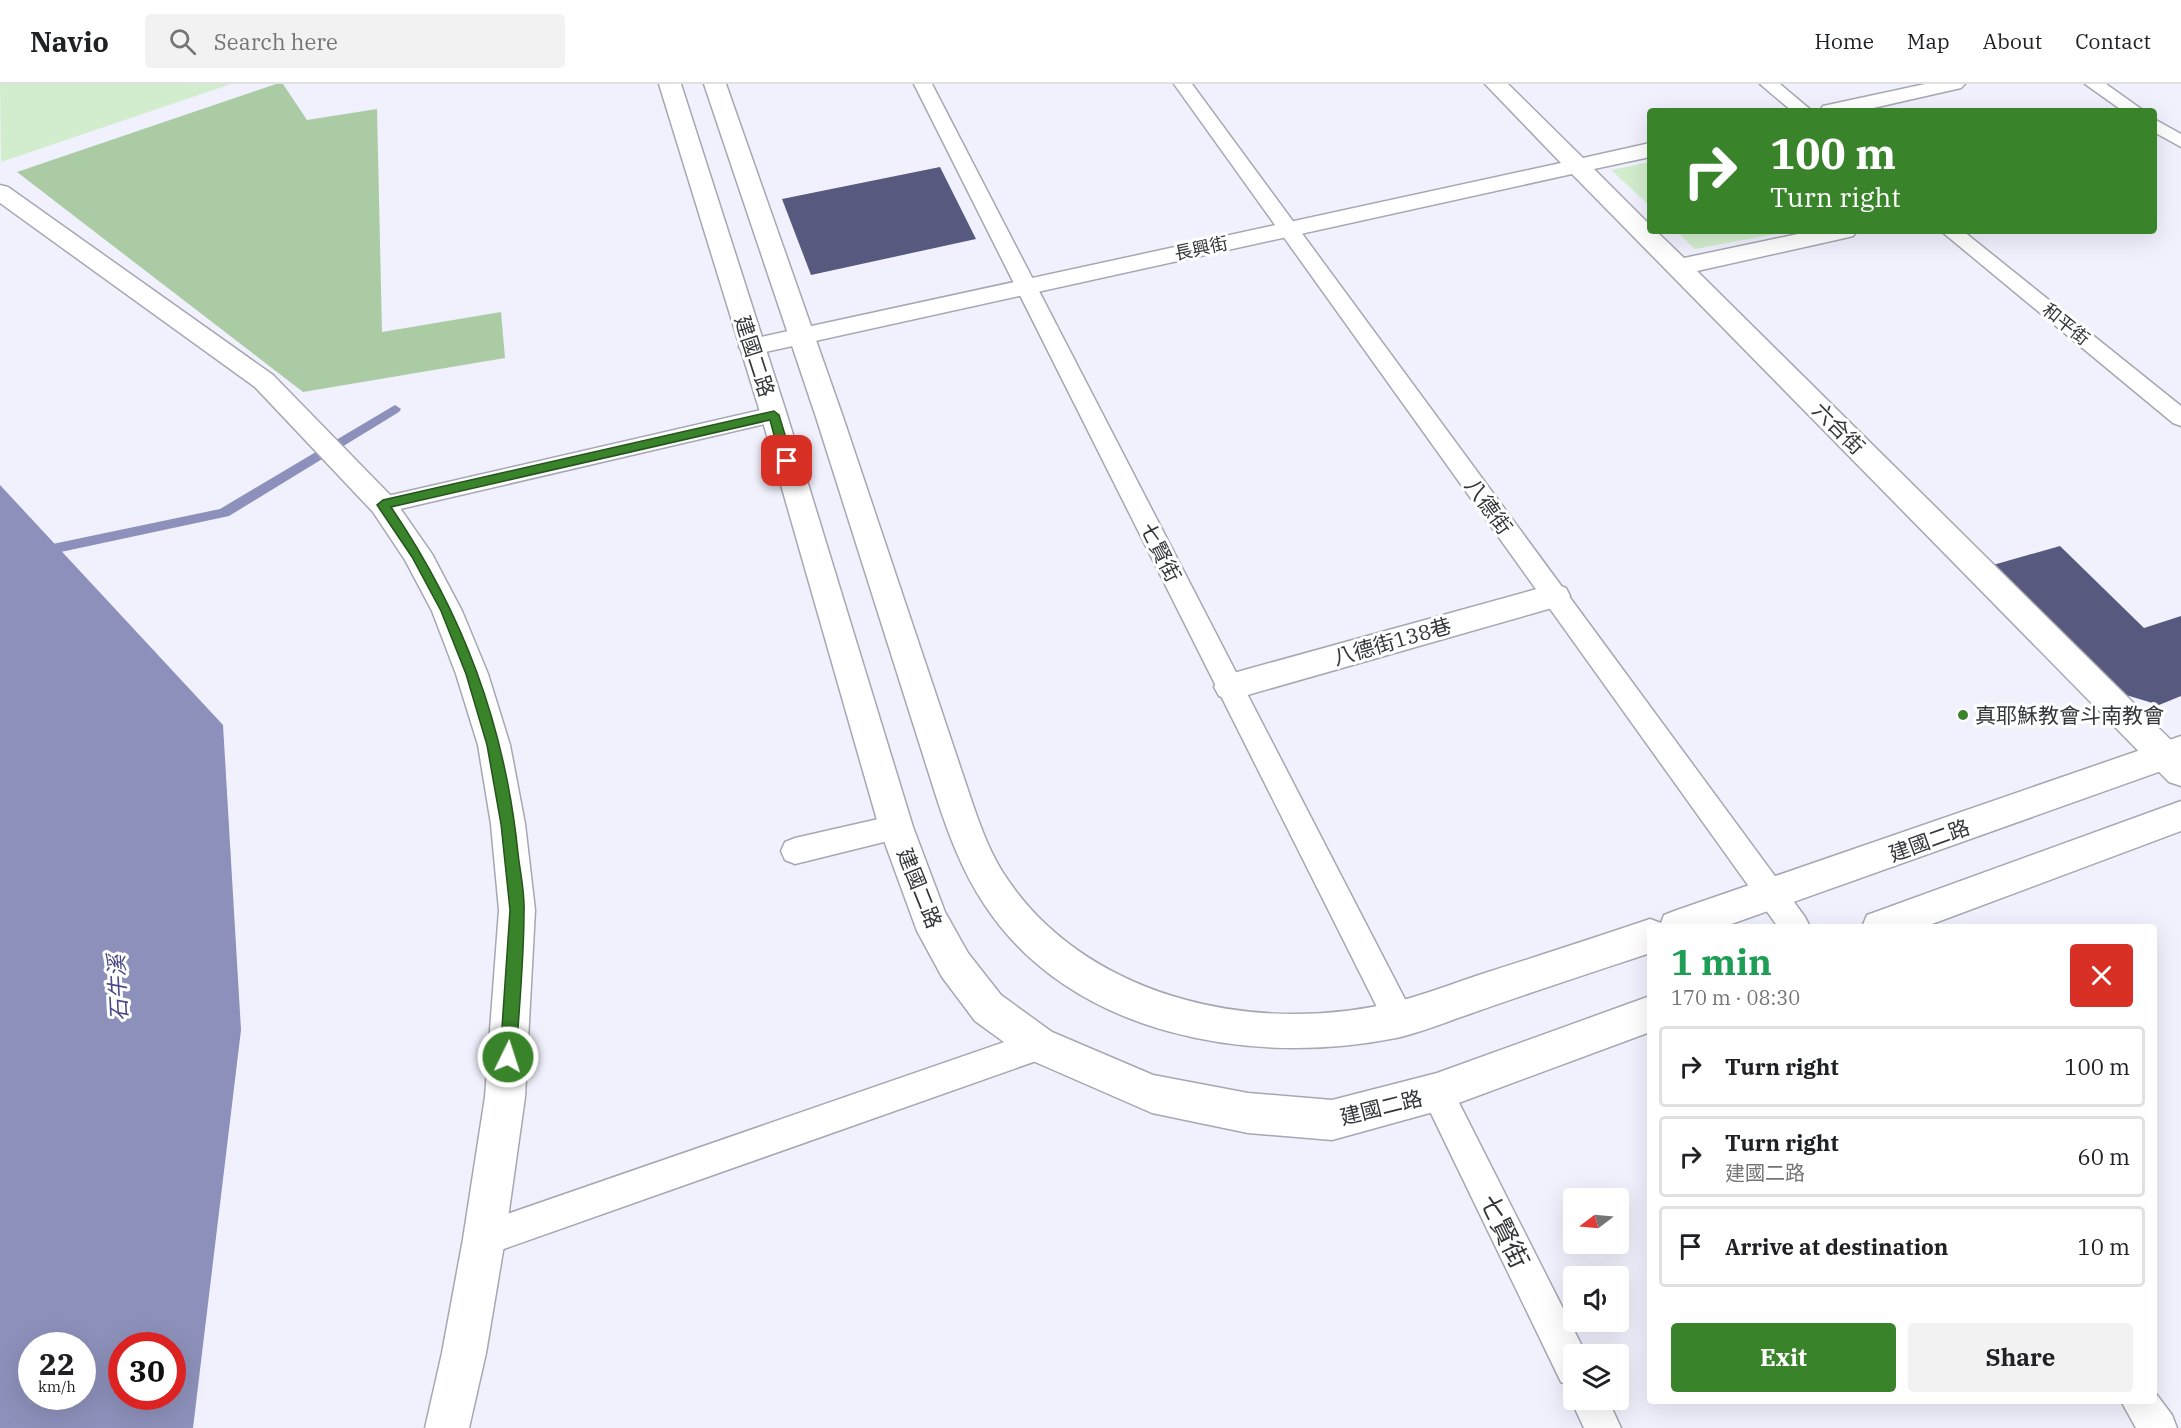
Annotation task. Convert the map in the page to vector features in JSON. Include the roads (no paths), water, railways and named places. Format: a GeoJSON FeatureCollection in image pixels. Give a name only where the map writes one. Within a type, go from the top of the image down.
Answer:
{"type":"FeatureCollection","features":[{"type":"Feature","properties":{"kind":"street","name":"建國二路"},"geometry":{"type":"LineString","coordinates":[[670,84],[774,415],[896,827],[930,919],[955,965],[988,1008],[1039,1045],[1152,1094],[1248,1113],[1332,1120],[1437,1092],[1647,1015]]}},
{"type":"Feature","properties":{"kind":"street"},"geometry":{"type":"LineString","coordinates":[[715,84],[804,335],[954,798],[982,874],[1010,912],[1045,946],[1086,976],[1132,1000],[1178,1016],[1226,1028],[1274,1032],[1365,1027],[1399,1019],[1647,937]]}},
{"type":"Feature","properties":{"kind":"street","name":"六合街"},"geometry":{"type":"LineString","coordinates":[[1496,84],[2176,759]]}},
{"type":"Feature","properties":{"kind":"street"},"geometry":{"type":"LineString","coordinates":[[1845,108],[1954,84]]}},
{"type":"Feature","properties":{"kind":"street","name":"長興街"},"geometry":{"type":"LineString","coordinates":[[752,347],[1647,151]]}},
{"type":"Feature","properties":{"kind":"street"},"geometry":{"type":"LineString","coordinates":[[0,192],[264,381],[383,505],[417,555],[442,601],[472,674],[494,745],[508,824],[517,910],[505,1097],[484,1239],[464,1353],[447,1428]]}},
{"type":"Feature","properties":{"kind":"street"},"geometry":{"type":"LineString","coordinates":[[1679,267],[1831,234]]}},
{"type":"Feature","properties":{"kind":"street","name":"八德街138巷"},"geometry":{"type":"LineString","coordinates":[[1230,687],[1555,596]]}},
{"type":"Feature","properties":{"kind":"street","name":"建國二路"},"geometry":{"type":"LineString","coordinates":[[1686,924],[2176,759]]}},
{"type":"Feature","properties":{"kind":"street"},"geometry":{"type":"LineString","coordinates":[[1888,924],[2181,816]]}},
{"type":"Feature","properties":{"kind":"lane","name":"七賢街"},"geometry":{"type":"LineString","coordinates":[[923,84],[1399,1019]]}},
{"type":"Feature","properties":{"kind":"lane","name":"八德街"},"geometry":{"type":"LineString","coordinates":[[1183,84],[1793,924]]}},
{"type":"Feature","properties":{"kind":"lane"},"geometry":{"type":"LineString","coordinates":[[1770,84],[1799,108]]}},
{"type":"Feature","properties":{"kind":"lane"},"geometry":{"type":"LineString","coordinates":[[2094,84],[2130,108]]}},
{"type":"Feature","properties":{"kind":"lane"},"geometry":{"type":"LineString","coordinates":[[2157,126],[2181,142]]}},
{"type":"Feature","properties":{"kind":"lane","name":"和平街"},"geometry":{"type":"LineString","coordinates":[[1955,234],[2181,418]]}},
{"type":"Feature","properties":{"kind":"lane"},"geometry":{"type":"LineString","coordinates":[[383,505],[774,415]]}},
{"type":"Feature","properties":{"kind":"lane"},"geometry":{"type":"LineString","coordinates":[[795,851],[896,827]]}},
{"type":"Feature","properties":{"kind":"lane"},"geometry":{"type":"LineString","coordinates":[[484,1239],[1039,1045]]}},
{"type":"Feature","properties":{"kind":"lane","name":"七賢街"},"geometry":{"type":"LineString","coordinates":[[1437,1092],[1563,1347]]}},
{"type":"Feature","properties":{"kind":"lane"},"geometry":{"type":"LineString","coordinates":[[2141,1404],[2159,1428]]}},
{"type":"Feature","properties":{"kind":"lane"},"geometry":{"type":"LineString","coordinates":[[1594,1410],[1603,1428]]}},
{"type":"Feature","properties":{"kind":"water","name":"石牛溪"},"geometry":{"type":"Polygon","coordinates":[[[0,485],[223,725],[241,1030],[193,1428],[0,1428],[0,485]]]}},
{"type":"Feature","properties":{"kind":"waterway"},"geometry":{"type":"LineString","coordinates":[[0,560],[224,513],[395,409]]}},
{"type":"Feature","properties":{"kind":"place","name":"真耶穌教會斗南教會"},"geometry":{"type":"Point","coordinates":[1963,715]}}]}
